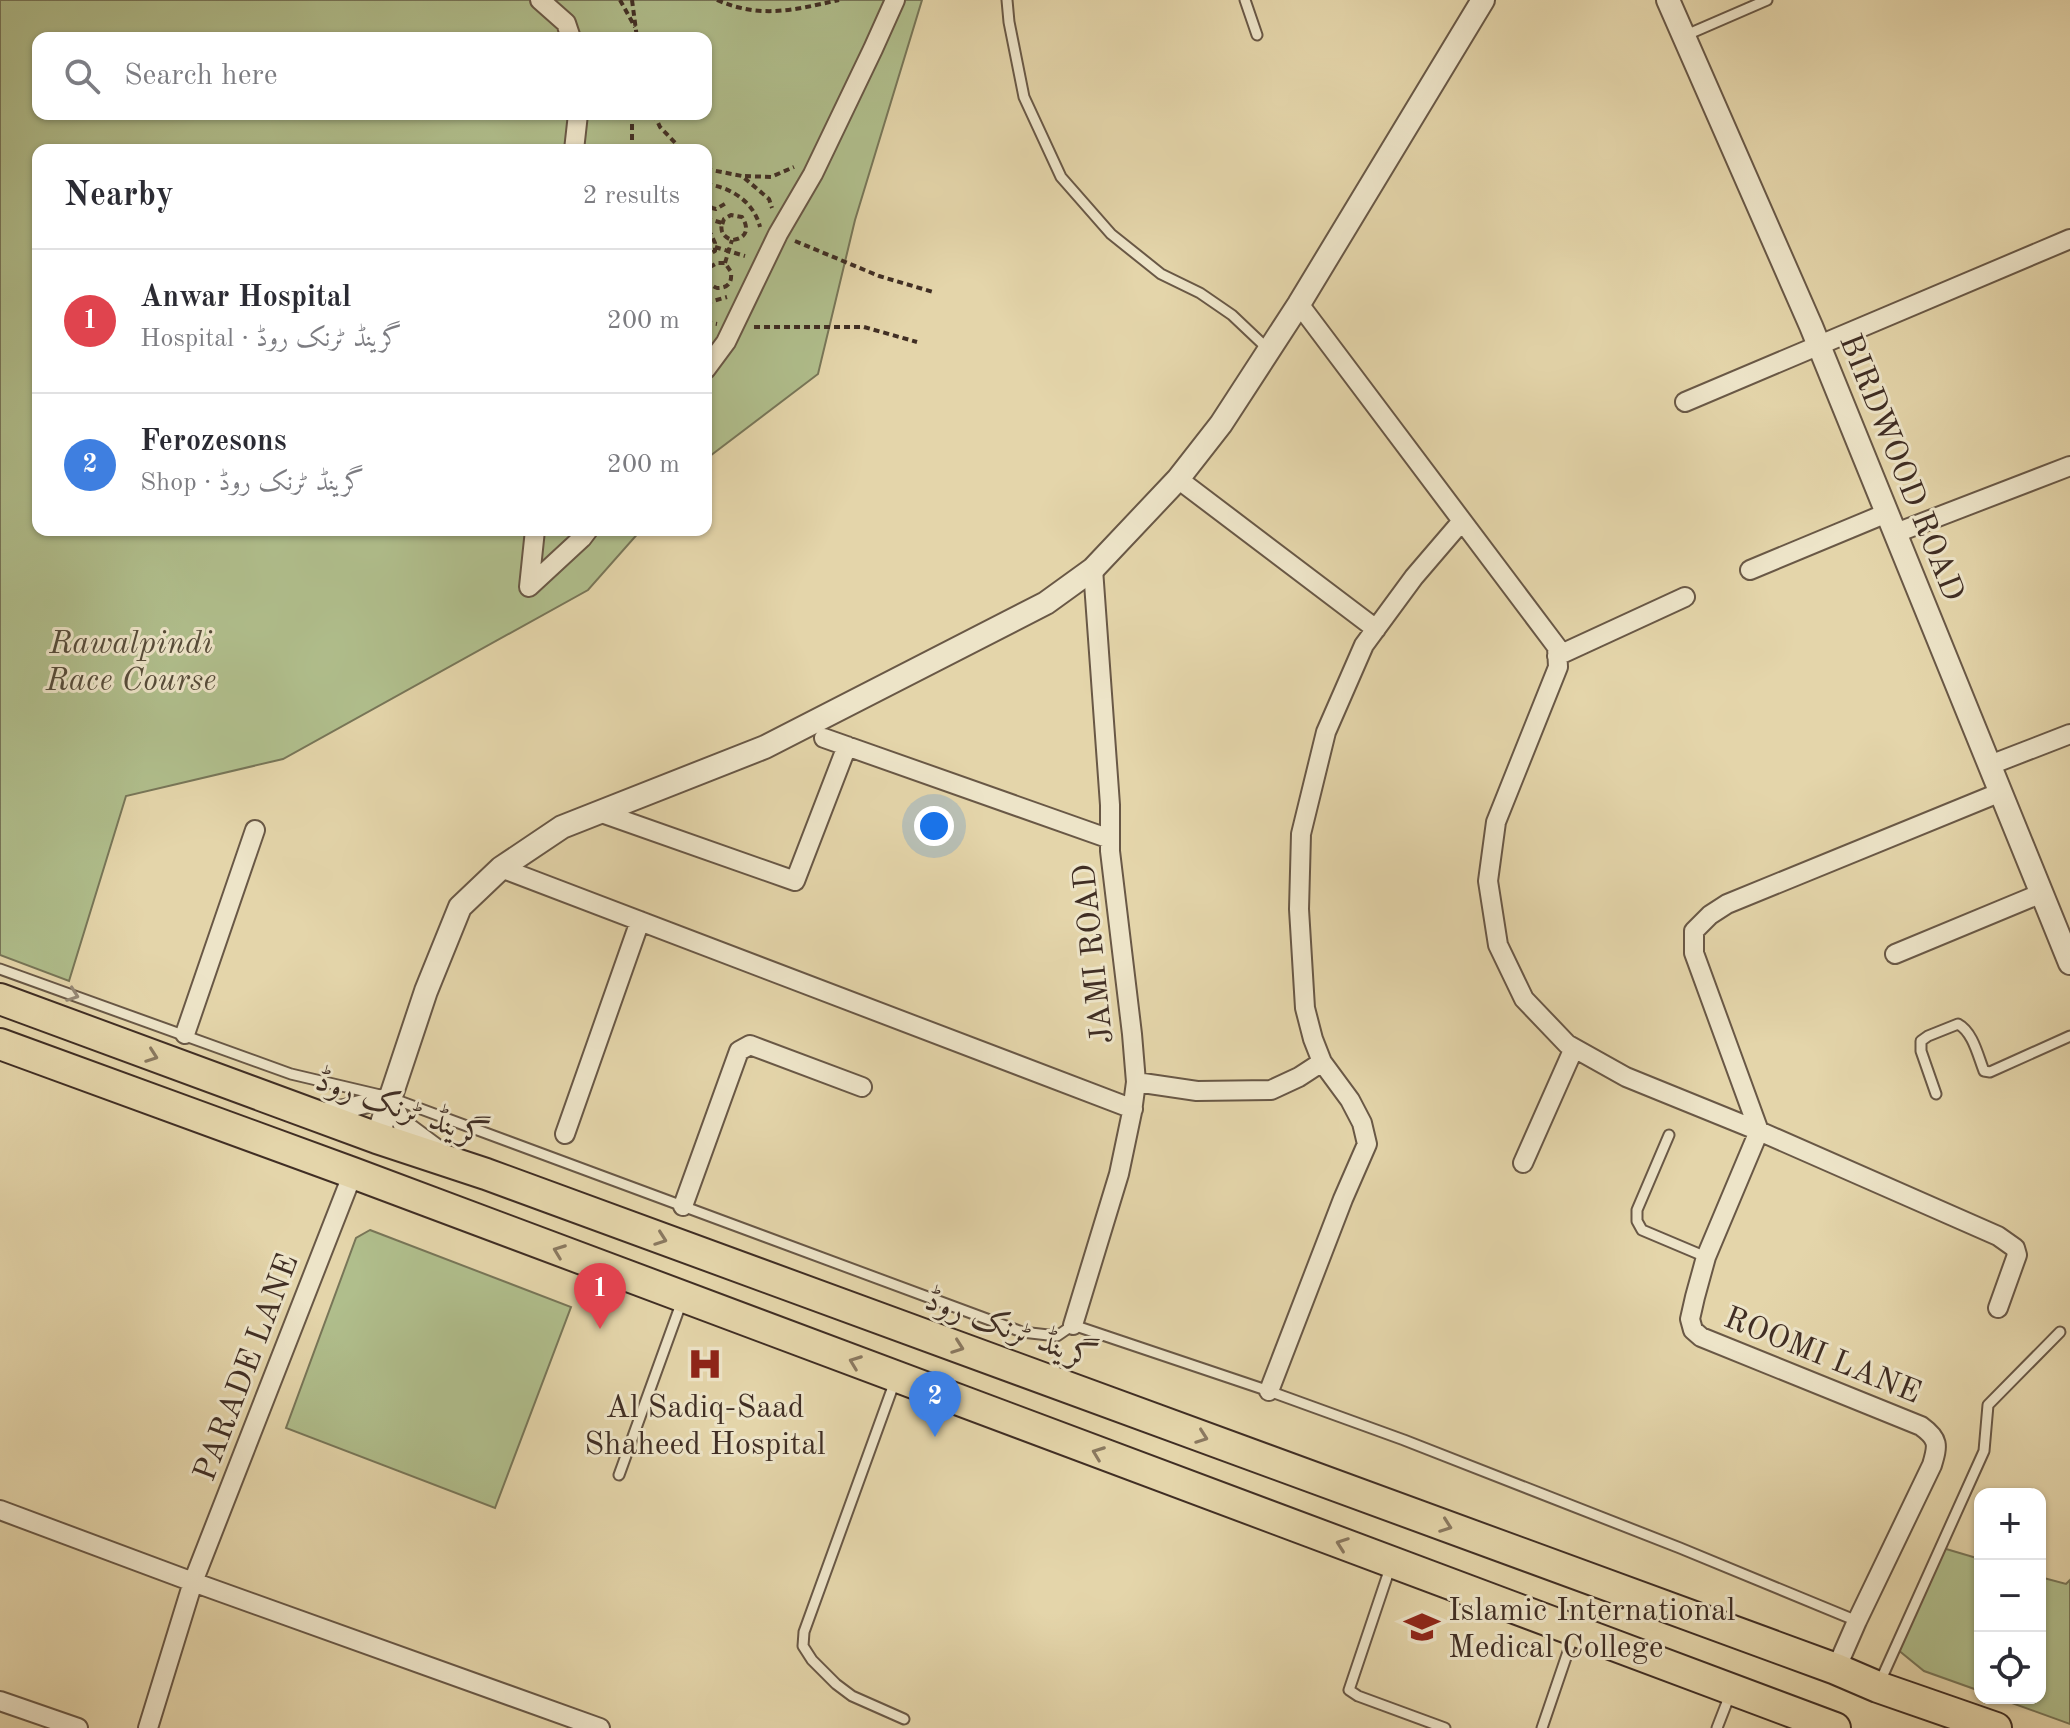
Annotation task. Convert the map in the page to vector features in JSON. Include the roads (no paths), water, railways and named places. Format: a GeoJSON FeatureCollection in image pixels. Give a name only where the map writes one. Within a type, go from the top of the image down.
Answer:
{"type":"FeatureCollection","features":[{"type":"Feature","properties":{"kind":"highway","name":"گرینڈ ٹرنک روڈ"},"geometry":{"type":"LineString","coordinates":[[0,999],[1996,1728]]}},
{"type":"Feature","properties":{"kind":"highway"},"geometry":{"type":"LineString","coordinates":[[0,1044],[353,1173],[1835,1728]]}},
{"type":"Feature","properties":{"kind":"street"},"geometry":{"type":"LineString","coordinates":[[540,0],[566,23],[569,32]]}},
{"type":"Feature","properties":{"kind":"street"},"geometry":{"type":"LineString","coordinates":[[712,361],[733,327],[769,232],[813,174],[895,0]]}},
{"type":"Feature","properties":{"kind":"street"},"geometry":{"type":"LineString","coordinates":[[377,1138],[426,991],[460,907],[501,868],[562,827],[765,747],[1046,603],[1093,569],[1178,479],[1221,424],[1299,304],[1483,0]]}},
{"type":"Feature","properties":{"kind":"street","name":"BIRDWOOD ROAD"},"geometry":{"type":"LineString","coordinates":[[1668,0],[1820,347],[2070,963]]}},
{"type":"Feature","properties":{"kind":"street"},"geometry":{"type":"LineString","coordinates":[[575,144],[577,120]]}},
{"type":"Feature","properties":{"kind":"street"},"geometry":{"type":"LineString","coordinates":[[1685,402],[2070,239]]}},
{"type":"Feature","properties":{"kind":"street"},"geometry":{"type":"LineString","coordinates":[[1299,304],[1557,647],[1558,667],[1496,822],[1488,881],[1498,945],[1524,999],[1567,1044],[1626,1077],[1759,1131],[1998,1236],[2015,1248],[2017,1255],[1998,1308]]}},
{"type":"Feature","properties":{"kind":"street"},"geometry":{"type":"LineString","coordinates":[[1750,570],[2070,466]]}},
{"type":"Feature","properties":{"kind":"street"},"geometry":{"type":"LineString","coordinates":[[1178,479],[1376,629]]}},
{"type":"Feature","properties":{"kind":"street"},"geometry":{"type":"LineString","coordinates":[[1269,1391],[1367,1144],[1362,1123],[1350,1100],[1322,1062],[1305,1008],[1299,909],[1301,834],[1326,732],[1364,645],[1414,577],[1462,521]]}},
{"type":"Feature","properties":{"kind":"street"},"geometry":{"type":"LineString","coordinates":[[534,536],[529,587],[584,536]]}},
{"type":"Feature","properties":{"kind":"street","name":"JAMI ROAD"},"geometry":{"type":"LineString","coordinates":[[1073,1325],[1119,1174],[1136,1082],[1110,839],[1093,569]]}},
{"type":"Feature","properties":{"kind":"street"},"geometry":{"type":"LineString","coordinates":[[1557,656],[1685,597]]}},
{"type":"Feature","properties":{"kind":"street"},"geometry":{"type":"LineString","coordinates":[[1990,765],[2070,734]]}},
{"type":"Feature","properties":{"kind":"street"},"geometry":{"type":"LineString","coordinates":[[824,738],[1110,839]]}},
{"type":"Feature","properties":{"kind":"street"},"geometry":{"type":"LineString","coordinates":[[599,812],[795,881],[847,746]]}},
{"type":"Feature","properties":{"kind":"street"},"geometry":{"type":"LineString","coordinates":[[1759,1131],[1694,953],[1694,931],[1727,904],[2001,792]]}},
{"type":"Feature","properties":{"kind":"street"},"geometry":{"type":"LineString","coordinates":[[185,1034],[255,830]]}},
{"type":"Feature","properties":{"kind":"street"},"geometry":{"type":"LineString","coordinates":[[501,868],[1133,1109]]}},
{"type":"Feature","properties":{"kind":"street"},"geometry":{"type":"LineString","coordinates":[[1895,954],[2042,893]]}},
{"type":"Feature","properties":{"kind":"street"},"geometry":{"type":"LineString","coordinates":[[565,1134],[640,921]]}},
{"type":"Feature","properties":{"kind":"street"},"geometry":{"type":"LineString","coordinates":[[683,1206],[739,1051],[750,1045],[862,1087]]}},
{"type":"Feature","properties":{"kind":"street"},"geometry":{"type":"LineString","coordinates":[[1523,1163],[1574,1048]]}},
{"type":"Feature","properties":{"kind":"street"},"geometry":{"type":"LineString","coordinates":[[1136,1082],[1197,1091],[1271,1090],[1322,1062]]}},
{"type":"Feature","properties":{"kind":"street"},"geometry":{"type":"LineString","coordinates":[[311,1114],[390,1097]]}},
{"type":"Feature","properties":{"kind":"street"},"geometry":{"type":"LineString","coordinates":[[390,1097],[402,1123],[460,1165]]}},
{"type":"Feature","properties":{"kind":"street","name":"ROOMI LANE"},"geometry":{"type":"LineString","coordinates":[[1759,1131],[1706,1257],[1692,1306],[1690,1319],[1693,1330],[1701,1337],[1921,1426],[1935,1440],[1937,1449],[1836,1669]]}},
{"type":"Feature","properties":{"kind":"street","name":"PARADE LANE"},"geometry":{"type":"LineString","coordinates":[[148,1728],[193,1582],[353,1173]]}},
{"type":"Feature","properties":{"kind":"street"},"geometry":{"type":"LineString","coordinates":[[0,1510],[600,1728]]}},
{"type":"Feature","properties":{"kind":"street"},"geometry":{"type":"LineString","coordinates":[[0,1701],[78,1728]]}},
{"type":"Feature","properties":{"kind":"lane"},"geometry":{"type":"LineString","coordinates":[[1007,0],[1024,97],[1061,177],[1111,234],[1161,274],[1200,293],[1232,315],[1269,350]]}},
{"type":"Feature","properties":{"kind":"lane"},"geometry":{"type":"LineString","coordinates":[[1245,0],[1257,35]]}},
{"type":"Feature","properties":{"kind":"lane"},"geometry":{"type":"LineString","coordinates":[[1684,36],[1767,0]]}},
{"type":"Feature","properties":{"kind":"lane"},"geometry":{"type":"LineString","coordinates":[[0,969],[291,1074],[390,1097],[1022,1332],[1057,1336],[1073,1325],[1269,1391],[1418,1445],[1857,1621]]}},
{"type":"Feature","properties":{"kind":"lane"},"geometry":{"type":"LineString","coordinates":[[1936,1094],[1921,1051],[1921,1041],[1928,1036],[1958,1024],[1963,1025],[1984,1071],[1990,1072],[2070,1036]]}},
{"type":"Feature","properties":{"kind":"lane"},"geometry":{"type":"LineString","coordinates":[[1669,1135],[1637,1210],[1637,1221],[1642,1230],[1706,1257]]}},
{"type":"Feature","properties":{"kind":"lane"},"geometry":{"type":"LineString","coordinates":[[619,1475],[683,1297]]}},
{"type":"Feature","properties":{"kind":"lane"},"geometry":{"type":"LineString","coordinates":[[1878,1687],[1984,1451],[1988,1405],[2060,1332]]}},
{"type":"Feature","properties":{"kind":"lane"},"geometry":{"type":"LineString","coordinates":[[897,1377],[804,1632],[803,1646],[812,1660],[852,1696],[904,1719]]}},
{"type":"Feature","properties":{"kind":"lane"},"geometry":{"type":"LineString","coordinates":[[1392,1562],[1349,1690],[1445,1728]]}},
{"type":"Feature","properties":{"kind":"lane"},"geometry":{"type":"LineString","coordinates":[[1542,1728],[1575,1631]]}},
{"type":"Feature","properties":{"kind":"lane"},"geometry":{"type":"LineString","coordinates":[[1717,1728],[1732,1689]]}},
{"type":"Feature","properties":{"kind":"place","name":"Anwar Hospital"},"geometry":{"type":"Point","coordinates":[600,1329]}},
{"type":"Feature","properties":{"kind":"place","name":"Al Sadiq-Saad Shaheed Hospital"},"geometry":{"type":"Point","coordinates":[705,1364]}},
{"type":"Feature","properties":{"kind":"place","name":"Ferozesons"},"geometry":{"type":"Point","coordinates":[935,1437]}},
{"type":"Feature","properties":{"kind":"place","name":"Islamic International Medical College"},"geometry":{"type":"Point","coordinates":[1422,1627]}},
{"type":"Feature","properties":{"kind":"park label","name":"Rawalpindi Race Course"},"geometry":{"type":"Point","coordinates":[131,660]}}]}
